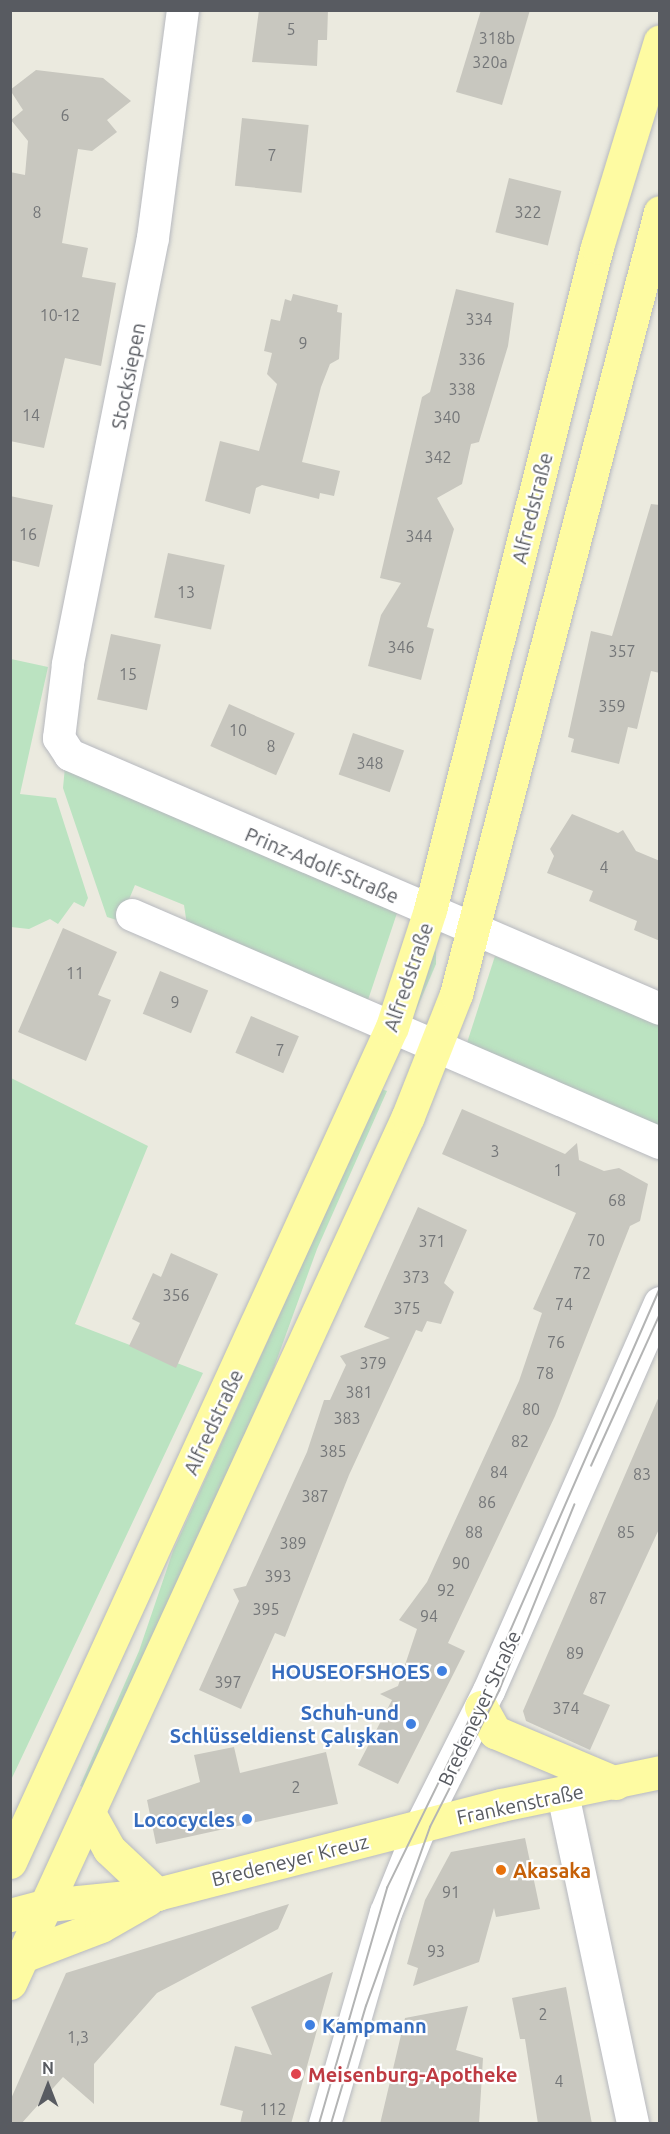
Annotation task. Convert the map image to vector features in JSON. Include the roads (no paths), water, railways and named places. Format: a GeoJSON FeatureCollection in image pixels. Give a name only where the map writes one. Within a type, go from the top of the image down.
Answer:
{"type":"FeatureCollection","features":[{"type":"Feature","properties":{"kind":"main road","name":"Alfredstraße"},"geometry":{"type":"LineString","coordinates":[[10,1862],[392,1027],[430,910],[597,247],[660,41]]}},
{"type":"Feature","properties":{"kind":"main road"},"geometry":{"type":"LineString","coordinates":[[15,1967],[48,1905],[436,1046],[474,929],[660,212]]}},
{"type":"Feature","properties":{"kind":"main road","name":"Frankenstraße"},"geometry":{"type":"LineString","coordinates":[[481,1707],[495,1732],[617,1784]]}},
{"type":"Feature","properties":{"kind":"main road","name":"Frankenstraße"},"geometry":{"type":"LineString","coordinates":[[422,1824],[617,1784],[660,1772]]}},
{"type":"Feature","properties":{"kind":"main road"},"geometry":{"type":"LineString","coordinates":[[89,1813],[109,1849],[158,1894]]}},
{"type":"Feature","properties":{"kind":"main road","name":"Bredeneyer Kreuz"},"geometry":{"type":"LineString","coordinates":[[10,1915],[48,1905],[158,1894],[422,1824]]}},
{"type":"Feature","properties":{"kind":"main road","name":"Bredeneyer Kreuz"},"geometry":{"type":"LineString","coordinates":[[15,1967],[101,1926],[158,1894]]}},
{"type":"Feature","properties":{"kind":"street","name":"Stocksiepen"},"geometry":{"type":"LineString","coordinates":[[59,738],[68,664],[153,238],[183,10]]}},
{"type":"Feature","properties":{"kind":"street","name":"Prinz-Adolf-Straße"},"geometry":{"type":"LineString","coordinates":[[59,738],[70,754],[660,1009]]}},
{"type":"Feature","properties":{"kind":"street"},"geometry":{"type":"LineString","coordinates":[[132,915],[660,1143]]}},
{"type":"Feature","properties":{"kind":"street","name":"Bredeneyer Straße"},"geometry":{"type":"LineString","coordinates":[[325,2124],[386,1913],[422,1824],[481,1707],[660,1303]]}},
{"type":"Feature","properties":{"kind":"street"},"geometry":{"type":"LineString","coordinates":[[563,1794],[633,2124]]}},
{"type":"Feature","properties":{"kind":"tram line"},"geometry":{"type":"LineString","coordinates":[[319,2124],[387,1888],[487,1684],[660,1288]]}},
{"type":"Feature","properties":{"kind":"tram line"},"geometry":{"type":"LineString","coordinates":[[591,1466],[660,1314]]}},
{"type":"Feature","properties":{"kind":"tram line"},"geometry":{"type":"LineString","coordinates":[[331,2124],[366,2006],[430,1827],[499,1691],[574,1505]]}},
{"type":"Feature","properties":{"kind":"place","name":"HOUSEOFSHOES"},"geometry":{"type":"Point","coordinates":[442,1671]}},
{"type":"Feature","properties":{"kind":"place","name":"Schuh-und Schlüsseldienst Çalışkan"},"geometry":{"type":"Point","coordinates":[411,1724]}},
{"type":"Feature","properties":{"kind":"place","name":"Lococycles"},"geometry":{"type":"Point","coordinates":[247,1819]}},
{"type":"Feature","properties":{"kind":"place","name":"Akasaka"},"geometry":{"type":"Point","coordinates":[501,1870]}},
{"type":"Feature","properties":{"kind":"place","name":"Kampmann"},"geometry":{"type":"Point","coordinates":[310,2025]}},
{"type":"Feature","properties":{"kind":"place","name":"Meisenburg-Apotheke"},"geometry":{"type":"Point","coordinates":[296,2074]}}]}
